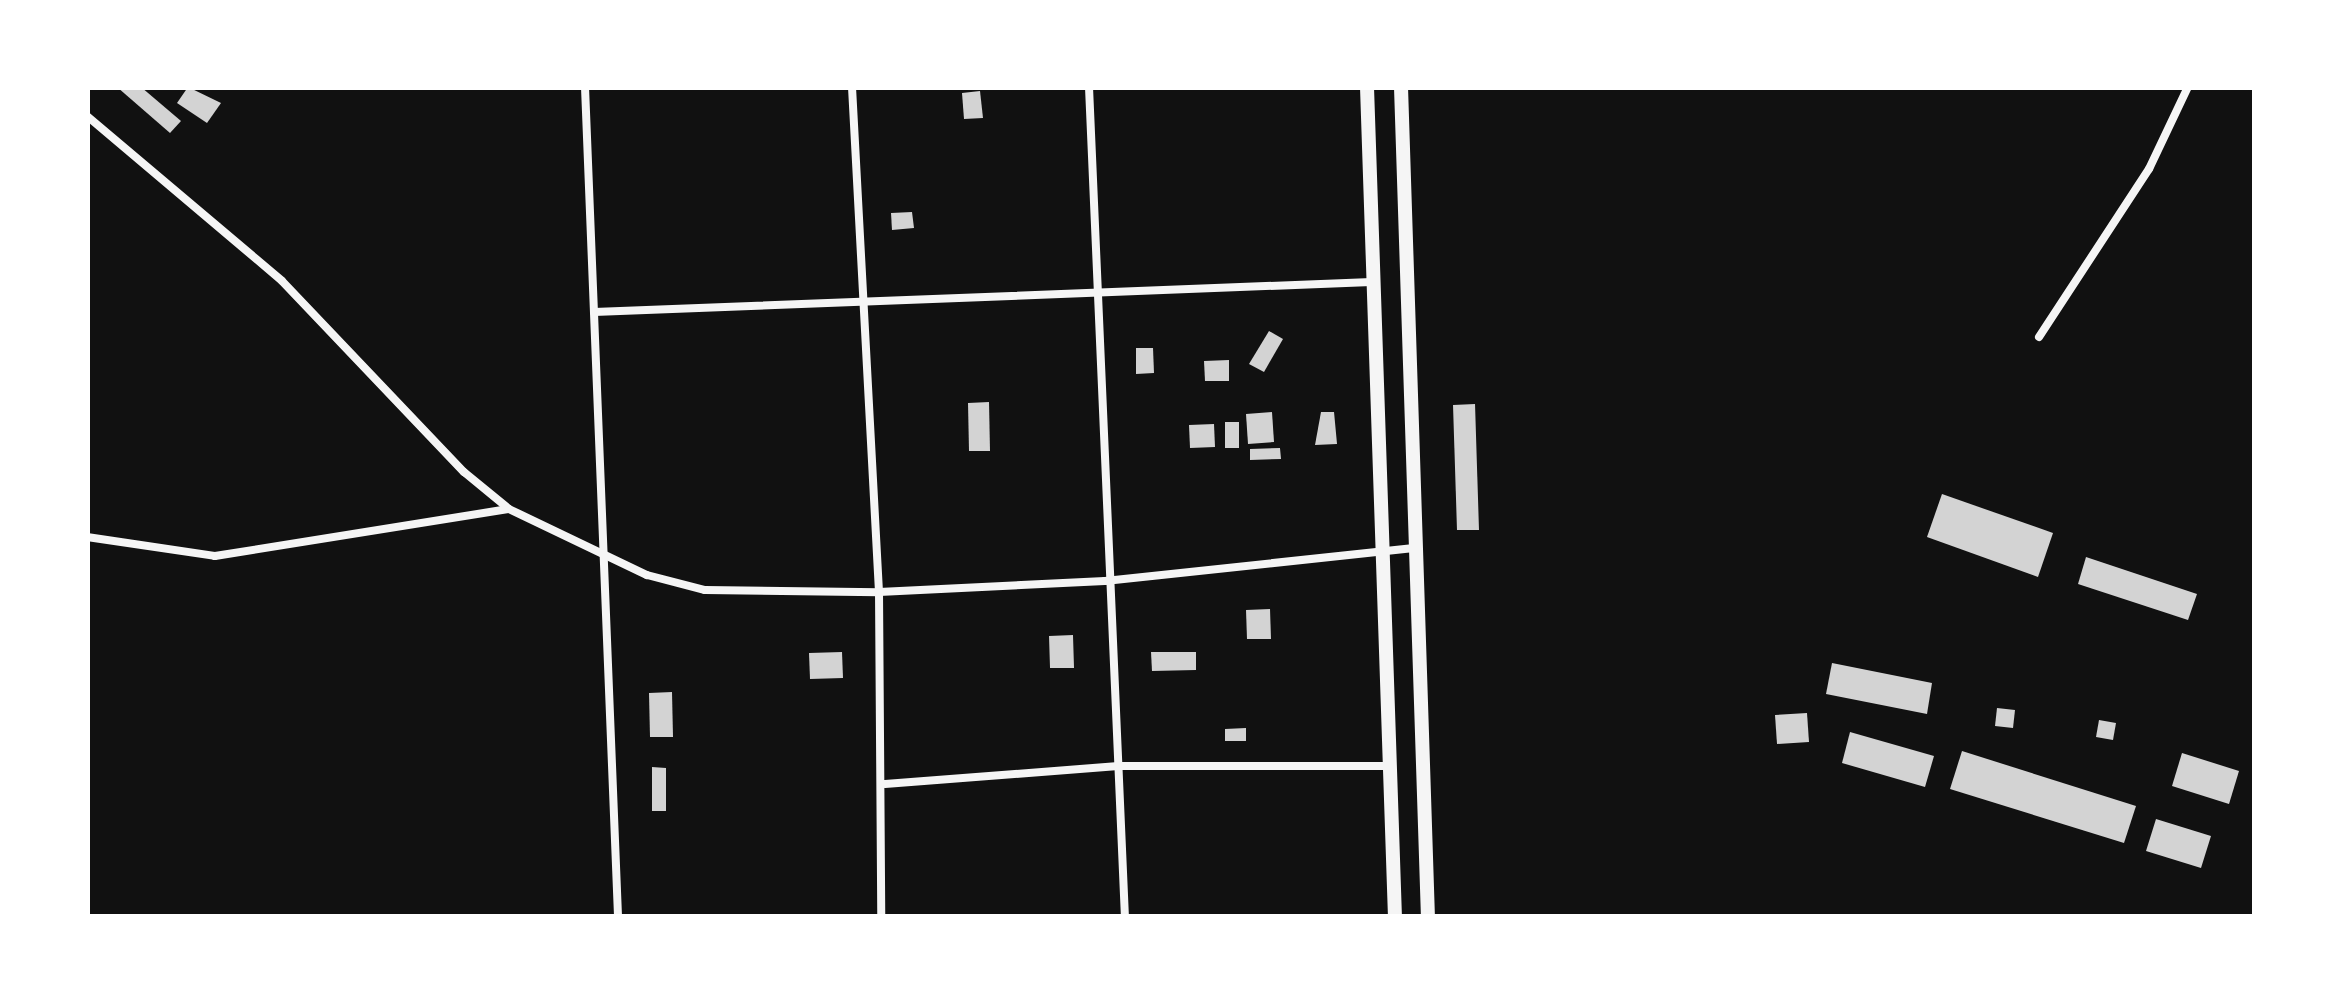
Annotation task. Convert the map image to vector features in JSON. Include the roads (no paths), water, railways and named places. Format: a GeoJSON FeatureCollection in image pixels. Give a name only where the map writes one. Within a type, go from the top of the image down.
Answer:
{"type":"FeatureCollection","features":[{"type":"Feature","properties":{"kind":"highway"},"geometry":{"type":"LineString","coordinates":[[1367,87],[1395,917]]}},
{"type":"Feature","properties":{"kind":"highway"},"geometry":{"type":"LineString","coordinates":[[1401,87],[1428,917]]}},
{"type":"Feature","properties":{"kind":"street"},"geometry":{"type":"LineString","coordinates":[[585,87],[618,917]]}},
{"type":"Feature","properties":{"kind":"street"},"geometry":{"type":"LineString","coordinates":[[852,87],[879,592],[885,784],[880,917]]}},
{"type":"Feature","properties":{"kind":"street"},"geometry":{"type":"LineString","coordinates":[[1088,87],[1105,580],[1125,917]]}},
{"type":"Feature","properties":{"kind":"street"},"geometry":{"type":"LineString","coordinates":[[2038,337],[2150,170],[2188,87]]}},
{"type":"Feature","properties":{"kind":"street"},"geometry":{"type":"LineString","coordinates":[[87,116],[282,281],[509,509],[605,551],[646,575],[705,590],[879,592],[1105,580],[1416,548]]}},
{"type":"Feature","properties":{"kind":"street"},"geometry":{"type":"LineString","coordinates":[[594,312],[1371,282]]}},
{"type":"Feature","properties":{"kind":"street"},"geometry":{"type":"LineString","coordinates":[[87,537],[215,556],[509,509]]}},
{"type":"Feature","properties":{"kind":"street"},"geometry":{"type":"LineString","coordinates":[[885,784],[1118,766],[1389,766]]}}]}
